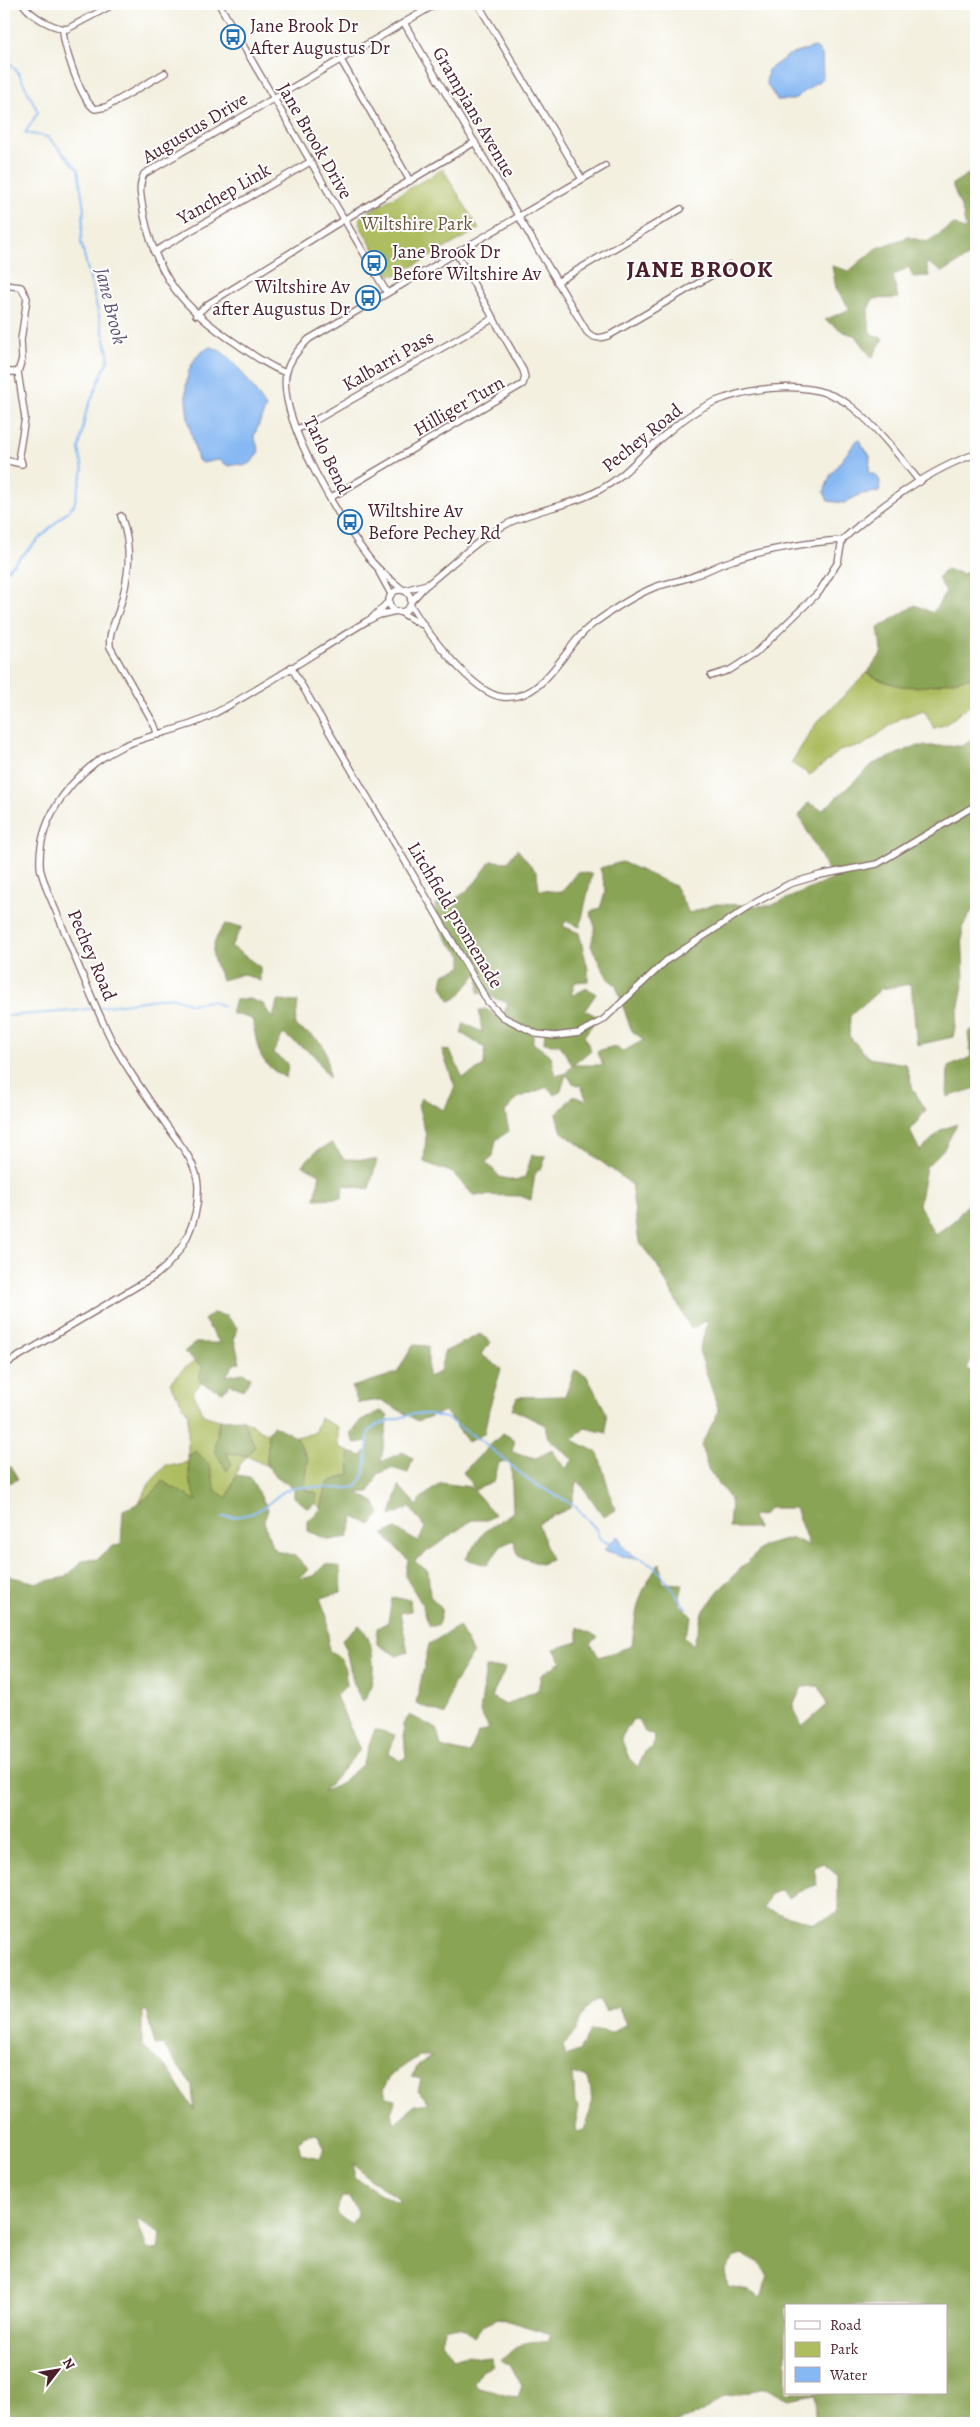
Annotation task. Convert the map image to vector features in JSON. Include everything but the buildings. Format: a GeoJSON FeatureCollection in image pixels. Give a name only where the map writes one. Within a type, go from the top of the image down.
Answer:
{"type":"FeatureCollection","features":[{"type":"Feature","properties":{"kind":"street"},"geometry":{"type":"LineString","coordinates":[[23,4],[31,12],[63,29],[75,26],[114,4]]}},
{"type":"Feature","properties":{"kind":"street","name":"Jane Brook Drive"},"geometry":{"type":"LineString","coordinates":[[219,4],[387,293]]}},
{"type":"Feature","properties":{"kind":"street","name":"Augustus Drive"},"geometry":{"type":"LineString","coordinates":[[286,373],[271,367],[196,315],[172,285],[154,252],[148,236],[140,182],[144,174],[436,4]]}},
{"type":"Feature","properties":{"kind":"street"},"geometry":{"type":"LineString","coordinates":[[478,4],[582,179]]}},
{"type":"Feature","properties":{"kind":"street","name":"Grampians Avenue"},"geometry":{"type":"LineString","coordinates":[[404,22],[557,282],[587,332],[592,336],[603,338],[730,265]]}},
{"type":"Feature","properties":{"kind":"street"},"geometry":{"type":"LineString","coordinates":[[63,29],[65,45],[83,92],[90,106],[95,109],[106,107],[166,73]]}},
{"type":"Feature","properties":{"kind":"street"},"geometry":{"type":"LineString","coordinates":[[341,60],[410,181]]}},
{"type":"Feature","properties":{"kind":"street"},"geometry":{"type":"LineString","coordinates":[[196,315],[208,304],[475,142]]}},
{"type":"Feature","properties":{"kind":"street","name":"Yanchep Link"},"geometry":{"type":"LineString","coordinates":[[154,252],[310,162]]}},
{"type":"Feature","properties":{"kind":"street"},"geometry":{"type":"LineString","coordinates":[[286,373],[294,355],[309,339],[605,166]]}},
{"type":"Feature","properties":{"kind":"street"},"geometry":{"type":"LineString","coordinates":[[557,282],[681,209]]}},
{"type":"Feature","properties":{"kind":"street","name":"Hilliger Turn"},"geometry":{"type":"LineString","coordinates":[[330,498],[522,386],[525,377],[523,370],[456,253]]}},
{"type":"Feature","properties":{"kind":"street"},"geometry":{"type":"LineString","coordinates":[[4,285],[21,287],[25,291],[27,298],[21,340],[22,359],[18,372],[25,418],[19,454],[22,464],[4,460]]}},
{"type":"Feature","properties":{"kind":"street","name":"Kalbarri Pass"},"geometry":{"type":"LineString","coordinates":[[297,429],[309,424],[494,318]]}},
{"type":"Feature","properties":{"kind":"street"},"geometry":{"type":"LineString","coordinates":[[4,372],[18,372]]}},
{"type":"Feature","properties":{"kind":"street","name":"Tarlo Bend"},"geometry":{"type":"LineString","coordinates":[[286,373],[286,397],[297,429],[330,498],[377,567],[390,598]]}},
{"type":"Feature","properties":{"kind":"street","name":"Pechey Road"},"geometry":{"type":"LineString","coordinates":[[411,603],[427,584],[494,531],[528,514],[572,502],[602,489],[623,475],[673,428],[723,398],[742,393],[796,387],[828,393],[851,406],[874,427],[920,482]]}},
{"type":"Feature","properties":{"kind":"street"},"geometry":{"type":"LineString","coordinates":[[423,627],[411,603],[410,594],[403,590],[395,590],[390,598],[391,607],[409,616],[423,627],[472,682],[490,694],[503,697],[520,696],[532,690],[558,665],[581,632],[626,602],[654,588],[691,577],[736,559],[842,540],[858,525],[936,471],[976,454]]}},
{"type":"Feature","properties":{"kind":"street"},"geometry":{"type":"LineString","coordinates":[[121,516],[128,536],[129,560],[125,590],[110,635],[110,647],[154,724],[158,736]]}},
{"type":"Feature","properties":{"kind":"street"},"geometry":{"type":"LineString","coordinates":[[711,676],[730,670],[749,659],[819,592],[838,562],[842,540]]}},
{"type":"Feature","properties":{"kind":"street","name":"Tarlo Bend"},"geometry":{"type":"LineString","coordinates":[[377,567],[403,590]]}},
{"type":"Feature","properties":{"kind":"street","name":"Pechey Road"},"geometry":{"type":"LineString","coordinates":[[403,590],[427,584]]}},
{"type":"Feature","properties":{"kind":"street","name":"Pechey Road"},"geometry":{"type":"LineString","coordinates":[[371,619],[390,598]]}},
{"type":"Feature","properties":{"kind":"street"},"geometry":{"type":"LineString","coordinates":[[398,612],[406,611],[411,603]]}},
{"type":"Feature","properties":{"kind":"street","name":"Pechey Road"},"geometry":{"type":"LineString","coordinates":[[4,1365],[150,1278],[169,1264],[184,1245],[196,1215],[198,1185],[191,1161],[130,1072],[113,1043],[48,890],[40,866],[42,841],[49,819],[64,794],[89,768],[119,748],[158,736],[206,717],[371,619],[398,612]]}},
{"type":"Feature","properties":{"kind":"street","name":"Litchfield promenade"},"geometry":{"type":"LineString","coordinates":[[290,668],[488,1002],[504,1016],[537,1034],[555,1036],[579,1033],[603,1020],[667,960],[755,903],[789,884],[820,875],[877,864],[976,805]]}},
{"type":"Feature","properties":{"kind":"green space","name":"Wiltshire Park"},"geometry":{"type":"Polygon","coordinates":[[[443,169],[479,229],[397,275],[389,275],[359,224],[361,216],[443,169]]]}},
{"type":"Feature","properties":{"kind":"green space"},"geometry":{"type":"Polygon","coordinates":[[[970,173],[976,178],[976,252],[943,272],[926,262],[929,276],[913,277],[909,267],[893,276],[898,298],[873,299],[868,309],[870,333],[883,339],[872,358],[856,336],[844,332],[825,320],[850,309],[836,288],[832,266],[849,271],[875,249],[908,237],[927,242],[954,224],[966,231],[963,213],[952,184],[970,173]]]}},
{"type":"Feature","properties":{"kind":"green space"},"geometry":{"type":"Polygon","coordinates":[[[976,568],[976,716],[973,713],[971,677],[919,687],[894,684],[867,673],[882,653],[878,628],[915,605],[933,613],[946,592],[938,578],[946,569],[963,574],[976,568]]]}},
{"type":"Feature","properties":{"kind":"green space"},"geometry":{"type":"Polygon","coordinates":[[[867,673],[894,684],[918,687],[972,677],[972,705],[946,724],[934,728],[924,710],[901,718],[862,746],[842,749],[810,775],[791,763],[817,722],[867,673]]]}},
{"type":"Feature","properties":{"kind":"green space"},"geometry":{"type":"Polygon","coordinates":[[[976,738],[976,904],[962,928],[964,980],[953,1037],[917,1045],[911,984],[881,989],[850,1016],[849,1036],[869,1058],[906,1064],[913,1089],[926,1110],[910,1131],[920,1151],[941,1130],[957,1124],[944,1149],[926,1167],[919,1205],[935,1235],[956,1219],[976,1192],[976,1351],[967,1368],[976,1375],[976,2423],[793,2423],[816,2419],[815,2394],[789,2399],[766,2388],[725,2396],[698,2415],[674,2423],[4,2423],[4,1575],[37,1583],[66,1577],[82,1561],[98,1559],[112,1546],[121,1545],[123,1510],[145,1499],[162,1481],[197,1501],[190,1482],[188,1456],[196,1451],[210,1466],[215,1490],[227,1498],[237,1475],[250,1477],[268,1509],[264,1521],[271,1544],[277,1551],[296,1556],[308,1569],[300,1579],[314,1576],[325,1564],[340,1567],[341,1592],[320,1598],[327,1617],[329,1651],[342,1660],[345,1669],[347,1685],[336,1696],[360,1750],[323,1792],[338,1785],[362,1765],[375,1729],[395,1735],[389,1753],[400,1761],[406,1757],[403,1724],[410,1715],[437,1729],[441,1747],[469,1754],[478,1733],[489,1729],[480,1712],[486,1668],[506,1668],[491,1697],[506,1705],[538,1690],[541,1675],[561,1662],[554,1649],[578,1642],[578,1627],[598,1637],[591,1644],[599,1657],[632,1646],[635,1622],[642,1593],[660,1563],[662,1583],[683,1584],[679,1603],[692,1617],[684,1636],[693,1646],[702,1613],[719,1590],[763,1546],[793,1538],[809,1546],[795,1508],[769,1508],[763,1515],[751,1516],[757,1528],[729,1528],[731,1500],[708,1469],[701,1445],[719,1411],[699,1351],[708,1320],[691,1329],[657,1265],[639,1242],[631,1184],[562,1132],[556,1115],[573,1096],[587,1101],[581,1086],[573,1083],[566,1074],[561,1091],[555,1095],[547,1087],[518,1098],[505,1112],[509,1131],[496,1140],[493,1156],[486,1162],[500,1177],[516,1181],[525,1177],[532,1155],[546,1156],[542,1168],[535,1173],[531,1200],[520,1196],[473,1195],[453,1173],[424,1162],[426,1135],[418,1105],[421,1098],[444,1110],[455,1087],[442,1050],[450,1051],[463,1078],[484,1066],[485,1048],[461,1033],[464,1023],[482,1032],[479,1010],[486,1009],[501,1020],[508,1003],[478,992],[478,973],[458,997],[450,1001],[442,986],[444,974],[462,967],[462,955],[451,945],[443,933],[437,920],[435,905],[462,895],[474,884],[491,861],[508,862],[517,849],[537,873],[539,890],[562,892],[577,872],[592,874],[580,927],[566,921],[563,926],[579,933],[588,969],[588,981],[575,982],[571,996],[587,988],[596,994],[585,1010],[598,1017],[584,1036],[591,1050],[573,1065],[603,1065],[597,1051],[615,1046],[622,1052],[644,1040],[631,1030],[616,985],[608,979],[591,946],[595,927],[590,912],[600,908],[606,890],[600,868],[622,862],[675,886],[689,913],[716,904],[770,906],[833,879],[799,816],[808,803],[823,810],[873,764],[916,746],[962,746],[976,738]],[[545,1029],[533,1030],[533,1043],[551,1056],[556,1076],[566,1073],[572,1065],[560,1045],[544,1043],[545,1029]],[[819,1686],[802,1687],[793,1706],[802,1727],[827,1705],[819,1686]],[[633,1719],[621,1738],[629,1758],[638,1767],[645,1752],[653,1747],[654,1736],[645,1732],[639,1720],[633,1719]],[[823,1863],[814,1867],[817,1885],[798,1891],[788,1898],[781,1890],[770,1895],[763,1909],[814,1923],[838,1913],[838,1876],[823,1863]],[[599,2000],[594,2002],[583,2014],[575,2032],[562,2045],[565,2056],[579,2051],[591,2030],[611,2033],[626,2024],[618,2007],[606,2011],[599,2000]],[[142,2011],[142,2045],[169,2070],[194,2110],[192,2086],[164,2046],[155,2045],[146,2011],[142,2011]],[[419,2056],[391,2075],[383,2089],[387,2097],[396,2099],[391,2113],[395,2123],[415,2105],[429,2103],[418,2090],[421,2079],[412,2077],[418,2065],[432,2056],[419,2056]],[[573,2073],[575,2102],[579,2108],[575,2126],[576,2132],[584,2130],[589,2117],[591,2092],[588,2078],[573,2073]],[[317,2134],[305,2136],[298,2142],[301,2154],[319,2158],[325,2149],[317,2134]],[[354,2163],[354,2177],[384,2196],[400,2203],[399,2198],[369,2179],[354,2163]],[[342,2197],[336,2211],[338,2216],[352,2224],[358,2212],[349,2197],[342,2197]],[[136,2218],[147,2249],[158,2251],[160,2233],[136,2218]],[[743,2255],[734,2258],[725,2271],[728,2287],[749,2291],[761,2298],[768,2276],[761,2264],[743,2255]],[[498,2318],[483,2325],[474,2337],[463,2328],[445,2327],[441,2340],[454,2359],[466,2355],[491,2358],[494,2366],[481,2371],[474,2383],[479,2388],[518,2397],[522,2386],[510,2364],[501,2361],[522,2344],[533,2341],[548,2342],[551,2334],[498,2318]]]}},
{"type":"Feature","properties":{"kind":"green space"},"geometry":{"type":"Polygon","coordinates":[[[225,924],[242,927],[231,946],[260,967],[260,981],[243,974],[222,980],[213,957],[213,946],[225,924]]]}},
{"type":"Feature","properties":{"kind":"green space"},"geometry":{"type":"Polygon","coordinates":[[[250,999],[263,1004],[273,1019],[277,1001],[298,1002],[295,1026],[319,1041],[322,1045],[325,1050],[329,1078],[314,1055],[283,1034],[273,1053],[288,1064],[286,1078],[269,1066],[260,1054],[252,1019],[231,1013],[235,1000],[250,999]]]}},
{"type":"Feature","properties":{"kind":"green space"},"geometry":{"type":"Polygon","coordinates":[[[976,1027],[976,1088],[947,1097],[948,1067],[971,1057],[968,1033],[976,1027]]]}},
{"type":"Feature","properties":{"kind":"green space"},"geometry":{"type":"Polygon","coordinates":[[[332,1143],[344,1159],[377,1160],[369,1189],[343,1185],[342,1198],[315,1199],[320,1174],[302,1165],[315,1152],[332,1143]]]}},
{"type":"Feature","properties":{"kind":"green space"},"geometry":{"type":"Polygon","coordinates":[[[213,1313],[226,1316],[237,1327],[234,1339],[240,1363],[234,1364],[226,1376],[243,1373],[251,1377],[243,1390],[230,1384],[223,1392],[201,1383],[199,1376],[203,1367],[184,1352],[195,1343],[220,1343],[204,1320],[213,1313]]]}},
{"type":"Feature","properties":{"kind":"green space"},"geometry":{"type":"Polygon","coordinates":[[[480,1334],[491,1342],[481,1354],[501,1369],[484,1434],[468,1442],[445,1411],[418,1421],[381,1400],[358,1403],[352,1387],[397,1373],[413,1345],[428,1346],[428,1377],[440,1372],[444,1352],[480,1334]]]}},
{"type":"Feature","properties":{"kind":"green space"},"geometry":{"type":"Polygon","coordinates":[[[195,1361],[203,1367],[199,1376],[201,1383],[193,1392],[203,1415],[219,1420],[217,1432],[227,1471],[232,1464],[226,1452],[255,1446],[242,1419],[268,1434],[267,1466],[247,1456],[239,1466],[227,1499],[215,1490],[210,1466],[196,1451],[188,1456],[188,1414],[170,1383],[184,1368],[195,1361]]]}},
{"type":"Feature","properties":{"kind":"green space"},"geometry":{"type":"Polygon","coordinates":[[[575,1370],[586,1375],[606,1412],[607,1433],[585,1428],[573,1440],[598,1453],[615,1510],[604,1517],[578,1480],[570,1508],[538,1523],[551,1560],[540,1564],[518,1556],[514,1540],[501,1546],[487,1565],[465,1559],[485,1531],[513,1512],[511,1463],[499,1462],[494,1482],[475,1490],[463,1472],[503,1433],[515,1440],[512,1452],[536,1458],[552,1450],[565,1469],[573,1460],[548,1438],[545,1425],[512,1409],[517,1397],[565,1396],[575,1370]]]}},
{"type":"Feature","properties":{"kind":"green space"},"geometry":{"type":"Polygon","coordinates":[[[381,1411],[388,1416],[381,1462],[403,1452],[413,1458],[408,1473],[391,1468],[378,1474],[369,1492],[357,1493],[374,1502],[380,1514],[371,1525],[354,1517],[348,1537],[329,1540],[308,1531],[308,1521],[321,1509],[327,1483],[350,1474],[349,1452],[362,1456],[369,1447],[368,1441],[355,1443],[350,1434],[361,1420],[381,1411]]]}},
{"type":"Feature","properties":{"kind":"green space"},"geometry":{"type":"Polygon","coordinates":[[[320,1418],[338,1427],[338,1446],[349,1452],[350,1474],[327,1483],[321,1509],[316,1503],[317,1493],[305,1489],[308,1459],[296,1437],[314,1433],[320,1418]]]}},
{"type":"Feature","properties":{"kind":"green space"},"geometry":{"type":"Polygon","coordinates":[[[242,1419],[255,1446],[247,1456],[226,1453],[232,1464],[227,1471],[215,1451],[219,1420],[242,1419]]]}},
{"type":"Feature","properties":{"kind":"green space"},"geometry":{"type":"Polygon","coordinates":[[[273,1425],[296,1437],[308,1459],[305,1489],[317,1493],[316,1503],[308,1508],[294,1497],[294,1489],[276,1476],[267,1466],[268,1434],[273,1425]]]}},
{"type":"Feature","properties":{"kind":"green space"},"geometry":{"type":"Polygon","coordinates":[[[188,1461],[190,1482],[198,1501],[157,1490],[138,1505],[149,1484],[166,1465],[180,1465],[188,1461]]]}},
{"type":"Feature","properties":{"kind":"green space"},"geometry":{"type":"Polygon","coordinates":[[[4,1465],[11,1467],[18,1479],[4,1485],[4,1465]]]}},
{"type":"Feature","properties":{"kind":"green space"},"geometry":{"type":"Polygon","coordinates":[[[441,1483],[471,1487],[495,1515],[487,1520],[472,1520],[414,1561],[428,1571],[430,1596],[442,1609],[438,1626],[429,1626],[422,1604],[405,1576],[408,1560],[383,1534],[396,1529],[418,1542],[425,1528],[410,1507],[391,1516],[399,1486],[417,1506],[420,1499],[441,1483]]]}},
{"type":"Feature","properties":{"kind":"green space"},"geometry":{"type":"Polygon","coordinates":[[[392,1598],[410,1599],[411,1611],[400,1613],[408,1652],[397,1656],[377,1644],[377,1628],[388,1622],[392,1598]]]}},
{"type":"Feature","properties":{"kind":"green space"},"geometry":{"type":"Polygon","coordinates":[[[359,1625],[365,1631],[369,1640],[373,1663],[371,1685],[363,1701],[355,1687],[342,1639],[359,1625]]]}},
{"type":"Feature","properties":{"kind":"green space"},"geometry":{"type":"Polygon","coordinates":[[[459,1626],[473,1654],[452,1687],[445,1715],[416,1703],[429,1644],[459,1626]]]}},
{"type":"Feature","properties":{"kind":"water"},"geometry":{"type":"Polygon","coordinates":[[[815,47],[822,54],[823,78],[793,100],[777,100],[766,83],[768,70],[789,55],[815,47]]]}},
{"type":"Feature","properties":{"kind":"water"},"geometry":{"type":"Polygon","coordinates":[[[210,347],[226,355],[234,363],[249,381],[266,407],[254,436],[259,451],[251,463],[243,466],[239,464],[229,466],[218,460],[202,463],[198,460],[188,415],[186,399],[187,382],[190,368],[198,356],[210,347]]]}},
{"type":"Feature","properties":{"kind":"water"},"geometry":{"type":"Polygon","coordinates":[[[858,439],[870,456],[869,473],[876,475],[880,481],[879,492],[861,494],[844,503],[828,501],[824,492],[831,474],[858,439]]]}},
{"type":"Feature","properties":{"kind":"water"},"geometry":{"type":"Polygon","coordinates":[[[618,1535],[624,1548],[637,1558],[628,1558],[604,1550],[618,1535]]]}},
{"type":"Feature","properties":{"kind":"waterway","name":"Jane Brook"},"geometry":{"type":"LineString","coordinates":[[4,56],[19,74],[38,112],[25,133],[48,137],[78,169],[84,209],[81,242],[109,357],[86,412],[79,449],[83,470],[74,505],[4,573]]}},
{"type":"Feature","properties":{"kind":"waterway"},"geometry":{"type":"LineString","coordinates":[[4,1016],[73,1011],[171,997],[192,1004],[210,1001],[224,1006]]}},
{"type":"Feature","properties":{"kind":"waterway"},"geometry":{"type":"LineString","coordinates":[[222,1517],[242,1516],[253,1513],[287,1490],[305,1487],[356,1487],[365,1468],[369,1432],[376,1425],[413,1414],[428,1414],[446,1418],[483,1442],[531,1482],[574,1505],[596,1529],[600,1539],[612,1545]]}},
{"type":"Feature","properties":{"kind":"waterway"},"geometry":{"type":"LineString","coordinates":[[636,1557],[652,1565],[658,1571],[686,1608]]}},
{"type":"Feature","properties":{"kind":"place","name":"Jane Brook Dr After Augustus Dr"},"geometry":{"type":"Point","coordinates":[233,37]}},
{"type":"Feature","properties":{"kind":"place","name":"Jane Brook Dr Before Wiltshire Av"},"geometry":{"type":"Point","coordinates":[374,263]}},
{"type":"Feature","properties":{"kind":"place","name":"Wiltshire Av after Augustus Dr"},"geometry":{"type":"Point","coordinates":[368,298]}},
{"type":"Feature","properties":{"kind":"place","name":"Wiltshire Av Before Pechey Rd"},"geometry":{"type":"Point","coordinates":[350,522]}},
{"type":"Feature","properties":{"kind":"district","name":"JANE BROOK"},"geometry":{"type":"Point","coordinates":[700,269]}}]}
